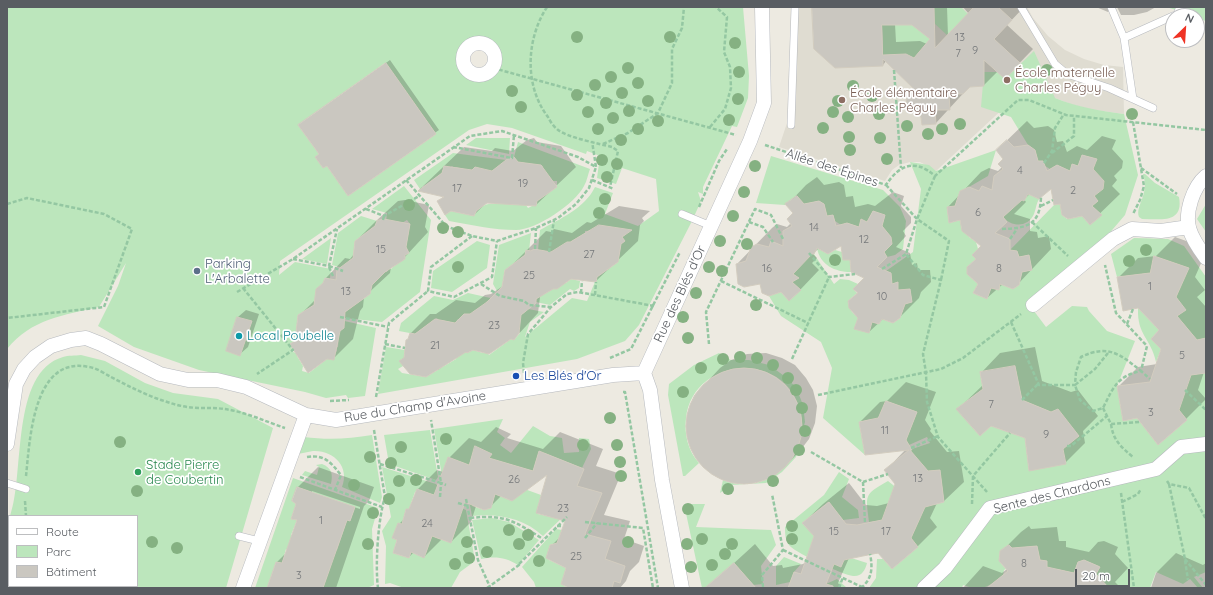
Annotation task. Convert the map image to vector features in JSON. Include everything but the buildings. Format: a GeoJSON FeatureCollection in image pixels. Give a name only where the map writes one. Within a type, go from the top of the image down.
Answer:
{"type":"FeatureCollection","features":[{"type":"Feature","properties":{"kind":"street","name":"Rue des Blés d'Or"},"geometry":{"type":"LineString","coordinates":[[644,373],[750,141],[764,103],[762,8]]}},
{"type":"Feature","properties":{"kind":"street"},"geometry":{"type":"LineString","coordinates":[[1206,176],[1194,191],[1189,210],[1189,227],[1206,258]]}},
{"type":"Feature","properties":{"kind":"street"},"geometry":{"type":"LineString","coordinates":[[1033,305],[1113,239],[1132,229],[1161,231],[1189,227]]}},
{"type":"Feature","properties":{"kind":"street","name":"Rue du Champ d'Avoine"},"geometry":{"type":"LineString","coordinates":[[7,444],[16,384],[24,369],[35,357],[50,346],[70,340],[86,338],[160,374],[188,380],[217,380],[246,387],[306,415],[336,420],[613,375],[644,373]]}},
{"type":"Feature","properties":{"kind":"street"},"geometry":{"type":"LineString","coordinates":[[644,373],[650,390],[662,480],[682,588]]}},
{"type":"Feature","properties":{"kind":"street"},"geometry":{"type":"LineString","coordinates":[[243,588],[306,415]]}},
{"type":"Feature","properties":{"kind":"street","name":"Sente des Chardons"},"geometry":{"type":"LineString","coordinates":[[924,588],[944,568],[990,508],[1156,468],[1181,447],[1206,444]]}},
{"type":"Feature","properties":{"kind":"lane"},"geometry":{"type":"LineString","coordinates":[[791,124],[795,7]]}},
{"type":"Feature","properties":{"kind":"lane"},"geometry":{"type":"LineString","coordinates":[[1021,7],[1054,64],[1067,74],[1109,88],[1153,108]]}},
{"type":"Feature","properties":{"kind":"lane"},"geometry":{"type":"LineString","coordinates":[[1111,7],[1124,38],[1133,99]]}},
{"type":"Feature","properties":{"kind":"lane"},"geometry":{"type":"LineString","coordinates":[[1124,38],[1165,20]]}},
{"type":"Feature","properties":{"kind":"lane"},"geometry":{"type":"LineString","coordinates":[[682,214],[711,226]]}},
{"type":"Feature","properties":{"kind":"lane"},"geometry":{"type":"LineString","coordinates":[[7,483],[25,489]]}},
{"type":"Feature","properties":{"kind":"lane"},"geometry":{"type":"LineString","coordinates":[[239,536],[259,541]]}},
{"type":"Feature","properties":{"kind":"path"},"geometry":{"type":"LineString","coordinates":[[547,7],[542,15],[531,51],[531,78],[538,102],[557,130],[603,144],[618,151],[610,187]]}},
{"type":"Feature","properties":{"kind":"path"},"geometry":{"type":"LineString","coordinates":[[603,144],[628,133],[658,113],[672,83],[672,49],[682,28],[684,7]]}},
{"type":"Feature","properties":{"kind":"path"},"geometry":{"type":"LineString","coordinates":[[710,127],[725,109],[731,88],[730,67],[724,52],[727,17],[716,7]]}},
{"type":"Feature","properties":{"kind":"path","name":"Allée des Épines"},"geometry":{"type":"LineString","coordinates":[[493,68],[710,127],[886,185],[893,174],[901,169]]}},
{"type":"Feature","properties":{"kind":"path"},"geometry":{"type":"LineString","coordinates":[[894,70],[901,169],[904,167],[917,166],[929,170],[936,176]]}},
{"type":"Feature","properties":{"kind":"path"},"geometry":{"type":"LineString","coordinates":[[882,269],[906,254],[917,219],[936,176],[1018,100],[1029,100],[1064,114],[1074,116],[1206,130]]}},
{"type":"Feature","properties":{"kind":"path"},"geometry":{"type":"LineString","coordinates":[[1044,163],[1052,151],[1055,128],[1064,114]]}},
{"type":"Feature","properties":{"kind":"path"},"geometry":{"type":"LineString","coordinates":[[1049,155],[1074,136],[1074,116]]}},
{"type":"Feature","properties":{"kind":"path"},"geometry":{"type":"LineString","coordinates":[[1132,122],[1144,186],[1140,200],[1130,221],[1132,229]]}},
{"type":"Feature","properties":{"kind":"path"},"geometry":{"type":"LineString","coordinates":[[732,142],[739,129]]}},
{"type":"Feature","properties":{"kind":"path"},"geometry":{"type":"LineString","coordinates":[[237,292],[293,259],[470,136],[502,130],[578,157],[596,167]]}},
{"type":"Feature","properties":{"kind":"path"},"geometry":{"type":"LineString","coordinates":[[454,147],[512,158],[514,135]]}},
{"type":"Feature","properties":{"kind":"path"},"geometry":{"type":"LineString","coordinates":[[406,180],[446,226],[472,236],[497,241],[536,228],[554,220],[576,204],[590,188],[596,167],[592,141]]}},
{"type":"Feature","properties":{"kind":"path"},"geometry":{"type":"LineString","coordinates":[[695,219],[719,161],[728,148]]}},
{"type":"Feature","properties":{"kind":"path"},"geometry":{"type":"LineString","coordinates":[[1140,168],[1162,185],[1191,202]]}},
{"type":"Feature","properties":{"kind":"path"},"geometry":{"type":"LineString","coordinates":[[592,180],[614,189]]}},
{"type":"Feature","properties":{"kind":"path"},"geometry":{"type":"LineString","coordinates":[[886,185],[917,219],[949,242],[923,354],[926,372],[927,402],[938,436],[998,506]]}},
{"type":"Feature","properties":{"kind":"path"},"geometry":{"type":"LineString","coordinates":[[383,220],[384,216],[419,196]]}},
{"type":"Feature","properties":{"kind":"path"},"geometry":{"type":"LineString","coordinates":[[1002,229],[1024,228],[1032,222],[1041,206],[1041,197]]}},
{"type":"Feature","properties":{"kind":"path"},"geometry":{"type":"LineString","coordinates":[[7,318],[104,307],[132,229],[104,214],[27,198],[8,205]]}},
{"type":"Feature","properties":{"kind":"path"},"geometry":{"type":"LineString","coordinates":[[1041,206],[1053,200]]}},
{"type":"Feature","properties":{"kind":"path"},"geometry":{"type":"LineString","coordinates":[[365,209],[384,216]]}},
{"type":"Feature","properties":{"kind":"path"},"geometry":{"type":"LineString","coordinates":[[709,344],[706,312],[755,209],[771,214],[783,238]]}},
{"type":"Feature","properties":{"kind":"path"},"geometry":{"type":"LineString","coordinates":[[549,252],[554,220]]}},
{"type":"Feature","properties":{"kind":"path"},"geometry":{"type":"LineString","coordinates":[[749,222],[764,228],[774,242]]}},
{"type":"Feature","properties":{"kind":"path"},"geometry":{"type":"LineString","coordinates":[[1032,222],[1080,267]]}},
{"type":"Feature","properties":{"kind":"path"},"geometry":{"type":"LineString","coordinates":[[333,276],[329,266],[337,228]]}},
{"type":"Feature","properties":{"kind":"path"},"geometry":{"type":"LineString","coordinates":[[535,249],[536,228]]}},
{"type":"Feature","properties":{"kind":"path"},"geometry":{"type":"LineString","coordinates":[[1010,239],[1017,228]]}},
{"type":"Feature","properties":{"kind":"path"},"geometry":{"type":"LineString","coordinates":[[378,588],[377,563],[382,507],[385,497],[373,423],[376,396],[389,323],[428,291],[431,267],[472,236]]}},
{"type":"Feature","properties":{"kind":"path"},"geometry":{"type":"LineString","coordinates":[[428,291],[454,297],[492,277],[497,241]]}},
{"type":"Feature","properties":{"kind":"path"},"geometry":{"type":"LineString","coordinates":[[1102,249],[1116,313],[1147,346],[1141,371]]}},
{"type":"Feature","properties":{"kind":"path"},"geometry":{"type":"LineString","coordinates":[[658,588],[625,392],[609,388],[613,375],[607,359],[631,349],[654,306],[680,250]]}},
{"type":"Feature","properties":{"kind":"path"},"geometry":{"type":"LineString","coordinates":[[809,253],[829,277]]}},
{"type":"Feature","properties":{"kind":"path"},"geometry":{"type":"LineString","coordinates":[[906,254],[923,275],[941,280]]}},
{"type":"Feature","properties":{"kind":"path"},"geometry":{"type":"LineString","coordinates":[[293,259],[329,266],[343,271]]}},
{"type":"Feature","properties":{"kind":"path"},"geometry":{"type":"LineString","coordinates":[[829,277],[855,274]]}},
{"type":"Feature","properties":{"kind":"path"},"geometry":{"type":"LineString","coordinates":[[792,359],[829,277]]}},
{"type":"Feature","properties":{"kind":"path"},"geometry":{"type":"LineString","coordinates":[[581,293],[582,281]]}},
{"type":"Feature","properties":{"kind":"path"},"geometry":{"type":"LineString","coordinates":[[721,281],[808,323]]}},
{"type":"Feature","properties":{"kind":"path"},"geometry":{"type":"LineString","coordinates":[[595,295],[596,282]]}},
{"type":"Feature","properties":{"kind":"path"},"geometry":{"type":"LineString","coordinates":[[481,284],[500,296],[524,301],[528,305],[551,308]]}},
{"type":"Feature","properties":{"kind":"path"},"geometry":{"type":"LineString","coordinates":[[243,288],[293,350],[257,374]]}},
{"type":"Feature","properties":{"kind":"path"},"geometry":{"type":"LineString","coordinates":[[524,373],[523,363],[528,334],[551,308],[567,294],[581,293],[654,306],[670,315]]}},
{"type":"Feature","properties":{"kind":"path"},"geometry":{"type":"LineString","coordinates":[[818,395],[942,369],[963,358],[1033,305]]}},
{"type":"Feature","properties":{"kind":"path"},"geometry":{"type":"LineString","coordinates":[[1127,324],[1133,309]]}},
{"type":"Feature","properties":{"kind":"path"},"geometry":{"type":"LineString","coordinates":[[340,318],[388,327]]}},
{"type":"Feature","properties":{"kind":"path"},"geometry":{"type":"LineString","coordinates":[[1011,322],[1038,384]]}},
{"type":"Feature","properties":{"kind":"path"},"geometry":{"type":"LineString","coordinates":[[385,344],[405,348]]}},
{"type":"Feature","properties":{"kind":"path"},"geometry":{"type":"LineString","coordinates":[[1141,371],[1127,374],[1114,386],[1103,408],[1093,411],[1080,400],[1075,385],[1076,372],[1081,357],[1093,352],[1108,352],[1120,355],[1141,371],[1150,378]]}},
{"type":"Feature","properties":{"kind":"path"},"geometry":{"type":"LineString","coordinates":[[1022,400],[1038,384],[1075,385],[1095,369],[1108,352]]}},
{"type":"Feature","properties":{"kind":"path"},"geometry":{"type":"LineString","coordinates":[[26,515],[25,489],[36,408],[47,382],[66,368],[90,367],[147,395],[174,404],[188,407],[225,409],[299,433]]}},
{"type":"Feature","properties":{"kind":"path"},"geometry":{"type":"LineString","coordinates":[[250,372],[264,377]]}},
{"type":"Feature","properties":{"kind":"path"},"geometry":{"type":"LineString","coordinates":[[516,374],[531,372]]}},
{"type":"Feature","properties":{"kind":"path"},"geometry":{"type":"LineString","coordinates":[[1184,390],[1206,410]]}},
{"type":"Feature","properties":{"kind":"path"},"geometry":{"type":"LineString","coordinates":[[371,398],[376,396],[384,396]]}},
{"type":"Feature","properties":{"kind":"path"},"geometry":{"type":"LineString","coordinates":[[326,401],[350,400]]}},
{"type":"Feature","properties":{"kind":"path"},"geometry":{"type":"LineString","coordinates":[[429,406],[441,483],[440,497]]}},
{"type":"Feature","properties":{"kind":"path"},"geometry":{"type":"LineString","coordinates":[[1103,408],[1111,424],[1112,434],[1122,448],[1138,462],[1156,468],[1169,484],[1188,580]]}},
{"type":"Feature","properties":{"kind":"path"},"geometry":{"type":"LineString","coordinates":[[1067,446],[1071,446],[1107,416]]}},
{"type":"Feature","properties":{"kind":"path"},"geometry":{"type":"LineString","coordinates":[[1111,424],[1140,422]]}},
{"type":"Feature","properties":{"kind":"path"},"geometry":{"type":"LineString","coordinates":[[973,476],[1010,433]]}},
{"type":"Feature","properties":{"kind":"path"},"geometry":{"type":"LineString","coordinates":[[911,448],[938,436]]}},
{"type":"Feature","properties":{"kind":"path"},"geometry":{"type":"LineString","coordinates":[[811,452],[863,482],[888,474]]}},
{"type":"Feature","properties":{"kind":"path"},"geometry":{"type":"LineString","coordinates":[[287,466],[314,456],[328,460],[341,475],[335,490]]}},
{"type":"Feature","properties":{"kind":"path"},"geometry":{"type":"LineString","coordinates":[[380,464],[446,485]]}},
{"type":"Feature","properties":{"kind":"path"},"geometry":{"type":"LineString","coordinates":[[287,466],[335,490],[382,507]]}},
{"type":"Feature","properties":{"kind":"path"},"geometry":{"type":"LineString","coordinates":[[1118,478],[1134,588]]}},
{"type":"Feature","properties":{"kind":"path"},"geometry":{"type":"LineString","coordinates":[[863,482],[865,523]]}},
{"type":"Feature","properties":{"kind":"path"},"geometry":{"type":"LineString","coordinates":[[1169,484],[1189,488],[1206,519]]}},
{"type":"Feature","properties":{"kind":"path"},"geometry":{"type":"LineString","coordinates":[[772,494],[783,550]]}},
{"type":"Feature","properties":{"kind":"path"},"geometry":{"type":"LineString","coordinates":[[466,499],[478,560],[489,588],[519,565],[543,539],[567,517]]}},
{"type":"Feature","properties":{"kind":"path"},"geometry":{"type":"LineString","coordinates":[[458,503],[468,506]]}},
{"type":"Feature","properties":{"kind":"path"},"geometry":{"type":"LineString","coordinates":[[470,518],[491,516],[516,522],[543,539]]}},
{"type":"Feature","properties":{"kind":"path"},"geometry":{"type":"LineString","coordinates":[[585,522],[643,528],[654,588]]}},
{"type":"Feature","properties":{"kind":"path"},"geometry":{"type":"LineString","coordinates":[[585,538],[597,524]]}},
{"type":"Feature","properties":{"kind":"path"},"geometry":{"type":"LineString","coordinates":[[557,526],[563,526]]}},
{"type":"Feature","properties":{"kind":"path"},"geometry":{"type":"LineString","coordinates":[[783,550],[861,587],[866,584],[873,567],[870,554]]}},
{"type":"Feature","properties":{"kind":"path"},"geometry":{"type":"LineString","coordinates":[[763,587],[762,575],[783,550]]}},
{"type":"Feature","properties":{"kind":"path"},"geometry":{"type":"LineString","coordinates":[[1185,559],[1206,585]]}},
{"type":"Feature","properties":{"kind":"path"},"geometry":{"type":"LineString","coordinates":[[839,588],[842,577]]}},
{"type":"Feature","properties":{"kind":"shaded area"},"geometry":{"type":"Polygon","coordinates":[[[791,7],[1027,7],[1033,18],[1048,36],[1065,50],[1084,59],[1104,65],[1123,67],[1124,114],[1094,110],[1073,105],[1055,98],[1007,105],[936,171],[920,162],[910,162],[899,165],[892,170],[885,181],[779,147],[791,111],[793,90],[791,7]]]}},
{"type":"Feature","properties":{"kind":"green space"},"geometry":{"type":"Polygon","coordinates":[[[7,7],[743,7],[749,76],[748,98],[737,127],[732,126],[703,187],[703,194],[698,192],[701,201],[692,221],[639,325],[625,341],[577,359],[378,394],[386,347],[405,350],[403,366],[398,369],[402,373],[426,377],[456,359],[457,355],[464,349],[467,353],[473,350],[483,353],[486,351],[489,355],[511,339],[514,340],[520,333],[518,329],[521,315],[526,311],[523,308],[544,312],[530,322],[525,337],[572,298],[587,301],[597,277],[618,262],[617,259],[619,257],[621,244],[625,241],[622,237],[626,234],[623,229],[585,231],[585,234],[552,252],[538,250],[540,230],[564,217],[578,207],[591,194],[595,187],[613,193],[605,214],[638,226],[659,211],[656,179],[622,168],[616,184],[597,178],[600,156],[587,151],[586,154],[512,128],[487,124],[469,130],[280,261],[279,275],[295,262],[331,269],[330,279],[325,278],[319,301],[314,300],[314,305],[298,315],[295,341],[290,344],[294,347],[293,352],[297,353],[297,356],[303,366],[302,371],[309,373],[337,351],[336,348],[338,347],[339,332],[341,330],[340,320],[376,328],[365,396],[348,398],[346,395],[326,398],[305,392],[199,370],[134,347],[98,326],[118,286],[126,263],[99,307],[61,316],[37,325],[16,339],[7,349],[7,7]],[[474,43],[465,51],[462,59],[468,71],[473,75],[482,76],[493,68],[494,53],[486,45],[474,43]],[[385,63],[298,125],[319,154],[315,157],[323,168],[327,166],[348,196],[436,134],[385,63]]]}},
{"type":"Feature","properties":{"kind":"green space"},"geometry":{"type":"Polygon","coordinates":[[[934,7],[961,7],[968,14],[947,35],[934,23],[934,7]]]}},
{"type":"Feature","properties":{"kind":"green space"},"geometry":{"type":"Polygon","coordinates":[[[1166,7],[1205,7],[1206,21],[1205,8],[1166,7]]]}},
{"type":"Feature","properties":{"kind":"green space"},"geometry":{"type":"Polygon","coordinates":[[[882,25],[912,25],[930,39],[914,58],[906,54],[883,55],[882,25]]]}},
{"type":"Feature","properties":{"kind":"green space"},"geometry":{"type":"Polygon","coordinates":[[[1034,51],[1055,98],[1072,104],[1106,112],[1124,114],[1138,175],[1125,215],[1095,250],[1028,303],[1046,327],[1072,306],[1087,307],[1107,331],[1135,341],[1117,386],[1123,421],[1137,418],[1158,445],[1187,420],[1177,408],[1189,375],[1206,373],[1206,572],[1194,577],[1203,588],[1198,588],[1190,579],[1183,584],[1156,572],[1150,588],[1109,588],[1096,574],[1099,566],[1084,560],[1078,562],[1074,573],[1057,569],[1055,572],[1047,567],[1047,561],[1040,560],[1037,546],[1015,548],[1013,551],[1009,545],[1000,552],[999,561],[1006,569],[1004,570],[1003,575],[985,587],[976,588],[963,585],[962,588],[869,588],[876,578],[877,559],[883,559],[892,569],[918,547],[911,538],[926,503],[933,505],[944,502],[940,470],[928,471],[909,450],[930,443],[927,437],[909,445],[906,440],[917,412],[886,401],[881,412],[883,413],[874,422],[872,419],[859,422],[865,455],[823,418],[832,368],[821,342],[781,316],[769,296],[781,292],[789,301],[800,290],[792,282],[798,278],[793,274],[807,253],[814,254],[834,284],[840,279],[849,280],[858,284],[853,289],[857,293],[848,301],[849,307],[855,315],[879,324],[882,319],[893,323],[900,318],[905,304],[912,302],[910,289],[898,290],[898,282],[892,284],[891,273],[886,271],[913,252],[921,189],[910,162],[929,165],[936,171],[996,150],[988,176],[969,187],[955,206],[947,207],[949,223],[960,220],[962,229],[968,228],[969,237],[976,242],[978,249],[972,255],[976,259],[967,267],[967,274],[978,284],[973,293],[987,299],[991,288],[999,290],[1000,284],[1013,289],[1019,285],[1022,272],[1032,270],[1029,255],[1019,257],[1017,251],[1010,250],[1054,205],[1060,204],[1062,215],[1067,219],[1082,216],[1090,225],[1101,215],[1092,206],[1098,201],[1095,197],[1092,181],[1096,159],[1082,155],[1078,166],[1073,164],[1070,171],[1057,165],[1050,169],[1045,166],[1043,161],[1038,161],[1035,150],[1028,145],[1011,117],[981,107],[984,72],[997,72],[1005,79],[1034,51]],[[1015,366],[980,372],[983,389],[957,409],[980,436],[991,426],[1025,438],[1029,471],[1079,436],[1058,410],[1051,412],[1022,400],[1015,366]]]}},
{"type":"Feature","properties":{"kind":"green space"},"geometry":{"type":"Polygon","coordinates":[[[476,138],[510,138],[509,154],[466,145],[476,138]]]}},
{"type":"Feature","properties":{"kind":"green space"},"geometry":{"type":"Polygon","coordinates":[[[518,142],[590,169],[585,184],[579,193],[564,208],[554,215],[534,226],[524,229],[499,229],[449,221],[445,215],[451,211],[474,216],[482,207],[488,204],[494,204],[495,198],[512,204],[526,205],[528,208],[536,206],[537,201],[557,187],[557,181],[553,181],[542,169],[543,166],[518,162],[514,157],[518,142]]]}},
{"type":"Feature","properties":{"kind":"green space"},"geometry":{"type":"Polygon","coordinates":[[[453,153],[506,160],[505,163],[492,171],[471,171],[456,167],[454,168],[452,166],[450,168],[444,166],[442,173],[422,187],[422,192],[414,180],[453,153]]]}},
{"type":"Feature","properties":{"kind":"green space"},"geometry":{"type":"Polygon","coordinates":[[[771,156],[883,190],[900,207],[906,221],[903,249],[895,255],[887,257],[884,251],[891,244],[891,237],[882,226],[885,216],[873,211],[867,222],[861,220],[859,227],[847,223],[841,225],[835,221],[833,215],[827,216],[824,204],[819,201],[804,204],[797,196],[785,205],[756,203],[771,156]]]}},
{"type":"Feature","properties":{"kind":"green space"},"geometry":{"type":"Polygon","coordinates":[[[1143,174],[1179,197],[1180,206],[1178,212],[1174,216],[1163,219],[1142,219],[1139,217],[1139,208],[1145,188],[1143,174]]]}},
{"type":"Feature","properties":{"kind":"green space"},"geometry":{"type":"Polygon","coordinates":[[[404,186],[431,220],[420,292],[382,322],[345,318],[345,312],[370,294],[372,285],[376,281],[373,277],[383,272],[387,272],[388,269],[391,269],[402,259],[404,260],[405,255],[409,253],[406,247],[410,224],[407,220],[402,223],[386,222],[387,213],[372,209],[404,186]]]}},
{"type":"Feature","properties":{"kind":"green space"},"geometry":{"type":"Polygon","coordinates":[[[1028,194],[1039,199],[1031,219],[1024,224],[1010,223],[1003,217],[1013,208],[1012,203],[1028,194]]]}},
{"type":"Feature","properties":{"kind":"green space"},"geometry":{"type":"Polygon","coordinates":[[[1206,204],[1206,232],[1197,219],[1206,204]]]}},
{"type":"Feature","properties":{"kind":"green space"},"geometry":{"type":"Polygon","coordinates":[[[361,216],[377,221],[375,226],[355,241],[353,258],[349,261],[351,265],[346,269],[332,265],[338,233],[361,216]]]}},
{"type":"Feature","properties":{"kind":"green space"},"geometry":{"type":"Polygon","coordinates":[[[531,233],[529,251],[526,250],[525,255],[504,271],[506,274],[504,275],[502,287],[497,291],[493,284],[499,245],[531,233]]]}},
{"type":"Feature","properties":{"kind":"green space"},"geometry":{"type":"Polygon","coordinates":[[[331,238],[327,264],[302,259],[331,238]]]}},
{"type":"Feature","properties":{"kind":"green space"},"geometry":{"type":"Polygon","coordinates":[[[1134,238],[1168,239],[1184,246],[1206,277],[1206,338],[1197,340],[1177,316],[1185,310],[1176,297],[1188,268],[1154,256],[1150,273],[1117,277],[1111,254],[1134,238]]]}},
{"type":"Feature","properties":{"kind":"green space"},"geometry":{"type":"Polygon","coordinates":[[[477,241],[490,245],[487,268],[452,292],[431,288],[433,271],[477,241]]]}},
{"type":"Feature","properties":{"kind":"green space"},"geometry":{"type":"Polygon","coordinates":[[[817,248],[828,254],[835,250],[842,252],[850,260],[851,272],[839,271],[829,266],[821,259],[817,248]]]}},
{"type":"Feature","properties":{"kind":"green space"},"geometry":{"type":"Polygon","coordinates":[[[563,279],[566,283],[571,279],[580,281],[579,288],[574,291],[570,289],[550,305],[536,302],[537,298],[549,291],[563,279]]]}},
{"type":"Feature","properties":{"kind":"green space"},"geometry":{"type":"Polygon","coordinates":[[[468,293],[495,299],[487,301],[486,304],[474,311],[473,314],[469,314],[469,318],[461,323],[458,319],[455,323],[441,320],[439,322],[437,318],[415,334],[399,331],[401,323],[434,296],[453,300],[468,293]]]}},
{"type":"Feature","properties":{"kind":"green space"},"geometry":{"type":"Polygon","coordinates":[[[1138,308],[1159,330],[1151,339],[1161,349],[1156,362],[1151,347],[1140,325],[1138,308]]]}},
{"type":"Feature","properties":{"kind":"green space"},"geometry":{"type":"Polygon","coordinates":[[[719,353],[731,360],[749,360],[769,365],[796,387],[803,405],[805,422],[802,434],[800,411],[791,391],[777,378],[760,370],[740,368],[721,372],[705,382],[692,397],[686,418],[686,436],[692,453],[699,463],[685,476],[683,476],[668,395],[669,384],[694,365],[719,353]]]}},
{"type":"Feature","properties":{"kind":"green space","name":"Stade Pierre de Coubertin"},"geometry":{"type":"Polygon","coordinates":[[[81,355],[105,361],[145,383],[173,393],[218,399],[273,428],[226,588],[7,588],[8,560],[8,587],[138,587],[138,515],[10,515],[17,476],[22,427],[27,403],[34,382],[46,366],[67,356],[81,355]]]}},
{"type":"Feature","properties":{"kind":"green space"},"geometry":{"type":"Polygon","coordinates":[[[503,419],[497,432],[505,438],[500,445],[511,453],[533,426],[550,436],[562,438],[564,453],[579,452],[579,438],[589,439],[591,449],[582,468],[544,453],[538,455],[533,471],[488,458],[475,448],[469,465],[452,459],[447,461],[443,482],[434,429],[503,419]]]}},
{"type":"Feature","properties":{"kind":"green space"},"geometry":{"type":"Polygon","coordinates":[[[430,430],[438,477],[436,480],[389,464],[384,435],[430,430]]]}},
{"type":"Feature","properties":{"kind":"green space"},"geometry":{"type":"Polygon","coordinates":[[[372,435],[382,497],[380,503],[342,487],[344,473],[342,467],[334,457],[328,453],[313,451],[298,454],[304,437],[338,439],[372,435]]]}},
{"type":"Feature","properties":{"kind":"green space"},"geometry":{"type":"Polygon","coordinates":[[[802,435],[796,457],[782,472],[766,483],[749,484],[759,482],[780,471],[795,452],[802,435]]]}},
{"type":"Feature","properties":{"kind":"green space"},"geometry":{"type":"Polygon","coordinates":[[[322,464],[330,469],[332,477],[331,484],[302,475],[305,471],[317,475],[319,467],[316,465],[322,464]]]}},
{"type":"Feature","properties":{"kind":"green space"},"geometry":{"type":"Polygon","coordinates":[[[382,467],[436,484],[439,488],[437,496],[419,490],[415,492],[409,509],[406,509],[402,524],[393,538],[397,540],[393,553],[409,558],[411,552],[422,557],[426,553],[432,536],[448,542],[452,540],[457,526],[451,524],[457,506],[466,510],[475,561],[460,572],[451,588],[404,588],[390,583],[385,584],[386,546],[382,531],[391,517],[382,467]]]}},
{"type":"Feature","properties":{"kind":"green space"},"geometry":{"type":"Polygon","coordinates":[[[839,472],[849,479],[842,497],[858,510],[859,518],[843,520],[828,502],[802,523],[817,538],[807,556],[841,566],[845,556],[867,563],[865,569],[858,576],[840,572],[802,554],[789,545],[785,535],[785,527],[824,495],[839,472]]]}},
{"type":"Feature","properties":{"kind":"green space"},"geometry":{"type":"Polygon","coordinates":[[[293,478],[378,508],[372,529],[374,585],[367,588],[323,588],[331,564],[332,549],[337,550],[347,520],[350,521],[355,507],[297,487],[292,501],[296,504],[291,519],[297,520],[291,535],[295,537],[290,550],[286,549],[282,563],[276,562],[267,588],[255,588],[293,478]]]}},
{"type":"Feature","properties":{"kind":"green space"},"geometry":{"type":"Polygon","coordinates":[[[723,480],[736,484],[747,484],[731,485],[720,493],[723,480]]]}},
{"type":"Feature","properties":{"kind":"green space"},"geometry":{"type":"Polygon","coordinates":[[[888,481],[898,489],[884,520],[869,522],[867,506],[868,497],[870,493],[888,481]]]}},
{"type":"Feature","properties":{"kind":"green space"},"geometry":{"type":"Polygon","coordinates":[[[519,487],[541,495],[537,511],[538,514],[551,517],[564,516],[543,536],[527,525],[510,518],[491,515],[472,516],[469,500],[474,502],[472,506],[484,510],[491,508],[495,494],[512,501],[519,487]]]}},
{"type":"Feature","properties":{"kind":"green space"},"geometry":{"type":"Polygon","coordinates":[[[684,504],[705,504],[696,527],[771,530],[776,545],[761,566],[763,584],[753,585],[734,563],[709,585],[711,588],[702,588],[684,504]]]}},
{"type":"Feature","properties":{"kind":"green space"},"geometry":{"type":"Polygon","coordinates":[[[492,518],[509,522],[539,540],[518,565],[509,560],[500,558],[481,559],[472,520],[492,518]]]}},
{"type":"Feature","properties":{"kind":"green space"},"geometry":{"type":"Polygon","coordinates":[[[556,529],[562,530],[557,543],[550,545],[547,556],[549,560],[566,568],[562,582],[564,586],[569,588],[536,588],[534,582],[522,567],[556,529]]]}},
{"type":"Feature","properties":{"kind":"green space"},"geometry":{"type":"Polygon","coordinates":[[[784,557],[801,564],[794,572],[790,582],[776,585],[776,566],[784,557]]]}},
{"type":"Feature","properties":{"kind":"green space"},"geometry":{"type":"Polygon","coordinates":[[[837,579],[847,588],[824,588],[826,584],[837,579]]]}},
{"type":"Feature","properties":{"kind":"place","name":"École maternelle Charles Péguy"},"geometry":{"type":"Point","coordinates":[1007,80]}},
{"type":"Feature","properties":{"kind":"place","name":"École élémentaire Charles Péguy"},"geometry":{"type":"Point","coordinates":[842,100]}},
{"type":"Feature","properties":{"kind":"place","name":"Parking L'Arbalette"},"geometry":{"type":"Point","coordinates":[197,271]}},
{"type":"Feature","properties":{"kind":"place","name":"Local Poubelle"},"geometry":{"type":"Point","coordinates":[239,336]}},
{"type":"Feature","properties":{"kind":"place","name":"Les Blés d'Or"},"geometry":{"type":"Point","coordinates":[516,376]}},
{"type":"Feature","properties":{"kind":"place","name":"Stade Pierre de Coubertin"},"geometry":{"type":"Point","coordinates":[138,472]}}]}
